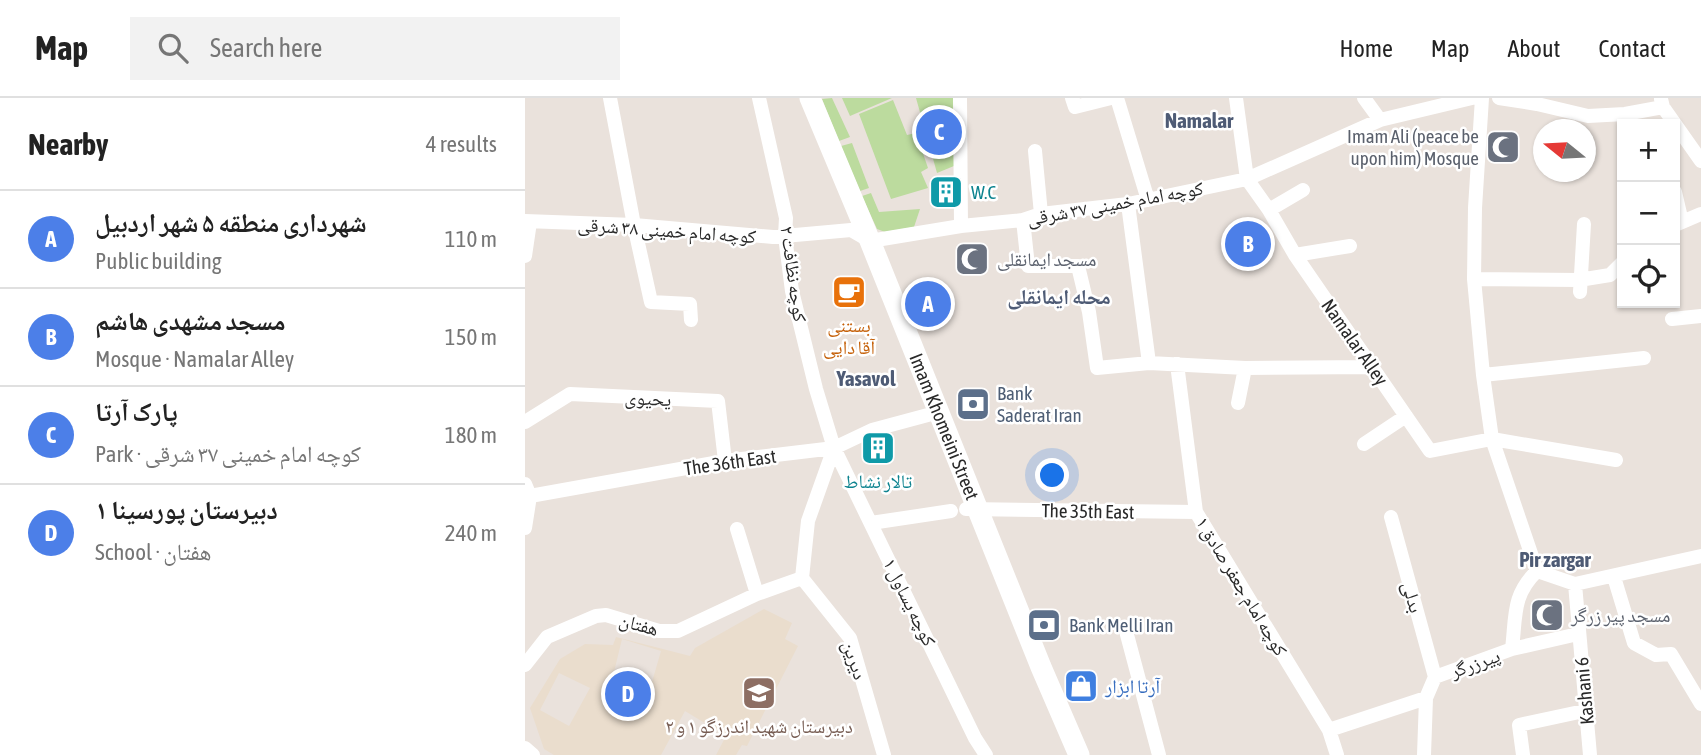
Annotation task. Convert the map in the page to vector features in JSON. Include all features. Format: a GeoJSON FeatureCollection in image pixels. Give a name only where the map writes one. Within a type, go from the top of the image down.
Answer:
{"type":"FeatureCollection","features":[{"type":"Feature","properties":{"kind":"main road","name":"Imam Khomeini Street"},"geometry":{"type":"LineString","coordinates":[[810,98],[870,241],[965,510],[1080,755]]}},
{"type":"Feature","properties":{"kind":"street"},"geometry":{"type":"LineString","coordinates":[[610,98],[651,302],[691,304],[691,320]]}},
{"type":"Feature","properties":{"kind":"street","name":"کوچه نظافت ۲"},"geometry":{"type":"LineString","coordinates":[[759,98],[786,218],[785,236],[792,291],[816,389],[834,448]]}},
{"type":"Feature","properties":{"kind":"street"},"geometry":{"type":"LineString","coordinates":[[960,98],[961,226]]}},
{"type":"Feature","properties":{"kind":"street"},"geometry":{"type":"LineString","coordinates":[[1072,98],[1075,107],[1111,98]]}},
{"type":"Feature","properties":{"kind":"street"},"geometry":{"type":"LineString","coordinates":[[1117,98],[1149,200]]}},
{"type":"Feature","properties":{"kind":"street"},"geometry":{"type":"LineString","coordinates":[[1235,98],[1247,178]]}},
{"type":"Feature","properties":{"kind":"street"},"geometry":{"type":"LineString","coordinates":[[1364,98],[1380,120]]}},
{"type":"Feature","properties":{"kind":"street","name":"کوچه امام خمینی ۳۷ شرقی"},"geometry":{"type":"LineString","coordinates":[[870,241],[961,226],[1023,220],[1041,214],[1128,204],[1247,178],[1380,120],[1472,98]]}},
{"type":"Feature","properties":{"kind":"street"},"geometry":{"type":"LineString","coordinates":[[1482,98],[1475,208],[1474,279],[1483,375],[1492,439],[1537,571],[1575,584],[1614,578],[1701,556]]}},
{"type":"Feature","properties":{"kind":"street"},"geometry":{"type":"LineString","coordinates":[[1499,98],[1537,103],[1588,116],[1625,114],[1662,103],[1701,160]]}},
{"type":"Feature","properties":{"kind":"street"},"geometry":{"type":"LineString","coordinates":[[1035,151],[1041,214]]}},
{"type":"Feature","properties":{"kind":"street","name":"Namalar Alley"},"geometry":{"type":"LineString","coordinates":[[1247,178],[1269,210],[1294,255],[1430,451],[1492,439]]}},
{"type":"Feature","properties":{"kind":"street"},"geometry":{"type":"LineString","coordinates":[[1269,210],[1303,190]]}},
{"type":"Feature","properties":{"kind":"street"},"geometry":{"type":"LineString","coordinates":[[1128,204],[1149,363]]}},
{"type":"Feature","properties":{"kind":"street"},"geometry":{"type":"LineString","coordinates":[[1680,223],[1701,214]]}},
{"type":"Feature","properties":{"kind":"street"},"geometry":{"type":"LineString","coordinates":[[1023,220],[1028,266],[1078,266],[1089,312],[1097,368],[1149,363],[1245,368],[1373,367]]}},
{"type":"Feature","properties":{"kind":"street"},"geometry":{"type":"LineString","coordinates":[[525,256],[528,222]]}},
{"type":"Feature","properties":{"kind":"street","name":"کوچه امام خمینی ۳۸ شرقی"},"geometry":{"type":"LineString","coordinates":[[528,222],[634,225],[773,237],[851,230],[870,241]]}},
{"type":"Feature","properties":{"kind":"street"},"geometry":{"type":"LineString","coordinates":[[1580,286],[1584,224]]}},
{"type":"Feature","properties":{"kind":"street"},"geometry":{"type":"LineString","coordinates":[[1294,255],[1350,246]]}},
{"type":"Feature","properties":{"kind":"street"},"geometry":{"type":"LineString","coordinates":[[1474,279],[1580,286],[1609,275],[1617,267]]}},
{"type":"Feature","properties":{"kind":"street"},"geometry":{"type":"LineString","coordinates":[[1672,318],[1701,316]]}},
{"type":"Feature","properties":{"kind":"street"},"geometry":{"type":"LineString","coordinates":[[1483,375],[1644,358]]}},
{"type":"Feature","properties":{"kind":"street","name":"کوچه امام جعفر صادق ۱"},"geometry":{"type":"LineString","coordinates":[[1177,364],[1196,512],[1329,730],[1337,755]]}},
{"type":"Feature","properties":{"kind":"street"},"geometry":{"type":"LineString","coordinates":[[1238,403],[1245,368]]}},
{"type":"Feature","properties":{"kind":"street","name":"یحیوی"},"geometry":{"type":"LineString","coordinates":[[525,422],[570,394],[718,401],[725,461]]}},
{"type":"Feature","properties":{"kind":"street","name":"The 36th East"},"geometry":{"type":"LineString","coordinates":[[527,490],[834,448],[872,429],[933,415]]}},
{"type":"Feature","properties":{"kind":"street"},"geometry":{"type":"LineString","coordinates":[[1364,444],[1406,416]]}},
{"type":"Feature","properties":{"kind":"street"},"geometry":{"type":"LineString","coordinates":[[1492,439],[1616,460]]}},
{"type":"Feature","properties":{"kind":"street"},"geometry":{"type":"LineString","coordinates":[[802,578],[808,521],[834,448]]}},
{"type":"Feature","properties":{"kind":"street","name":"کوچه یساول ۱"},"geometry":{"type":"LineString","coordinates":[[834,448],[975,738],[986,755]]}},
{"type":"Feature","properties":{"kind":"street"},"geometry":{"type":"LineString","coordinates":[[525,528],[527,490]]}},
{"type":"Feature","properties":{"kind":"street","name":"The 35th East"},"geometry":{"type":"LineString","coordinates":[[871,523],[965,510],[1196,512]]}},
{"type":"Feature","properties":{"kind":"street","name":"بدلی"},"geometry":{"type":"LineString","coordinates":[[1391,517],[1435,677]]}},
{"type":"Feature","properties":{"kind":"street"},"geometry":{"type":"LineString","coordinates":[[737,529],[757,594]]}},
{"type":"Feature","properties":{"kind":"street","name":"پیرزرگر"},"geometry":{"type":"LineString","coordinates":[[1426,698],[1435,677],[1512,649],[1518,597],[1525,583],[1537,571]]}},
{"type":"Feature","properties":{"kind":"street","name":"هفتان"},"geometry":{"type":"LineString","coordinates":[[525,665],[547,637],[596,616],[606,615],[670,632],[678,631],[757,594],[802,578]]}},
{"type":"Feature","properties":{"kind":"street","name":"دیرین"},"geometry":{"type":"LineString","coordinates":[[802,578],[850,638],[884,755]]}},
{"type":"Feature","properties":{"kind":"street"},"geometry":{"type":"LineString","coordinates":[[1614,578],[1634,643],[1656,655],[1671,654],[1701,704]]}},
{"type":"Feature","properties":{"kind":"street","name":"Kashani 6"},"geometry":{"type":"LineString","coordinates":[[1575,584],[1590,755]]}},
{"type":"Feature","properties":{"kind":"street"},"geometry":{"type":"LineString","coordinates":[[1126,631],[1159,755]]}},
{"type":"Feature","properties":{"kind":"street"},"geometry":{"type":"LineString","coordinates":[[1512,649],[1579,634]]}},
{"type":"Feature","properties":{"kind":"street"},"geometry":{"type":"LineString","coordinates":[[1329,730],[1426,698],[1425,755]]}},
{"type":"Feature","properties":{"kind":"street"},"geometry":{"type":"LineString","coordinates":[[1523,755],[1519,725],[1584,710]]}},
{"type":"Feature","properties":{"kind":"street"},"geometry":{"type":"LineString","coordinates":[[525,748],[533,755]]}},
{"type":"Feature","properties":{"kind":"shaded area"},"geometry":{"type":"Polygon","coordinates":[[[764,609],[792,623],[785,639],[798,646],[747,746],[742,745],[736,755],[716,755],[726,736],[685,711],[661,755],[554,755],[544,749],[530,708],[560,659],[585,644],[613,645],[616,637],[690,656],[695,648],[764,609]],[[622,639],[614,672],[652,682],[661,651],[622,639]],[[559,673],[540,710],[569,726],[590,688],[559,673]]]}},
{"type":"Feature","properties":{"kind":"green space"},"geometry":{"type":"Polygon","coordinates":[[[832,98],[850,137],[839,141],[822,99],[832,98]]]}},
{"type":"Feature","properties":{"kind":"green space"},"geometry":{"type":"Polygon","coordinates":[[[842,98],[892,98],[850,116],[842,98]]]}},
{"type":"Feature","properties":{"kind":"green space"},"geometry":{"type":"Polygon","coordinates":[[[916,98],[953,98],[954,166],[937,173],[916,98]]]}},
{"type":"Feature","properties":{"kind":"green space"},"geometry":{"type":"Polygon","coordinates":[[[893,100],[907,135],[916,133],[928,168],[921,172],[928,188],[891,199],[859,114],[893,100]]]}},
{"type":"Feature","properties":{"kind":"green space"},"geometry":{"type":"Polygon","coordinates":[[[852,143],[869,188],[860,191],[841,146],[852,143]]]}},
{"type":"Feature","properties":{"kind":"green space","name":"W.C"},"geometry":{"type":"Polygon","coordinates":[[[954,179],[953,203],[939,203],[938,181],[954,179]]]}},
{"type":"Feature","properties":{"kind":"green space"},"geometry":{"type":"Polygon","coordinates":[[[871,193],[879,212],[920,209],[914,227],[885,232],[877,229],[862,196],[871,193]]]}},
{"type":"Feature","properties":{"kind":"place","name":"پارک آرتا"},"geometry":{"type":"Point","coordinates":[939,132]}},
{"type":"Feature","properties":{"kind":"place","name":"Imam Ali (peace be upon him) Mosque"},"geometry":{"type":"Point","coordinates":[1503,147]}},
{"type":"Feature","properties":{"kind":"place","name":"W.C"},"geometry":{"type":"Point","coordinates":[946,192]}},
{"type":"Feature","properties":{"kind":"place","name":"مسجد مشهدی هاشم"},"geometry":{"type":"Point","coordinates":[1248,244]}},
{"type":"Feature","properties":{"kind":"place","name":"مسجد ایمانقلی"},"geometry":{"type":"Point","coordinates":[972,259]}},
{"type":"Feature","properties":{"kind":"place","name":"بستنی آقا دایی"},"geometry":{"type":"Point","coordinates":[849,292]}},
{"type":"Feature","properties":{"kind":"place","name":"شهرداری منطقه ۵ شهر اردبیل"},"geometry":{"type":"Point","coordinates":[928,304]}},
{"type":"Feature","properties":{"kind":"place","name":"Bank Saderat Iran"},"geometry":{"type":"Point","coordinates":[973,404]}},
{"type":"Feature","properties":{"kind":"place","name":"تالار نشاط"},"geometry":{"type":"Point","coordinates":[878,448]}},
{"type":"Feature","properties":{"kind":"place","name":"مسجد پیر زرگر"},"geometry":{"type":"Point","coordinates":[1547,615]}},
{"type":"Feature","properties":{"kind":"place","name":"Bank Melli Iran"},"geometry":{"type":"Point","coordinates":[1044,625]}},
{"type":"Feature","properties":{"kind":"place","name":"آرتا ابزار"},"geometry":{"type":"Point","coordinates":[1081,686]}},
{"type":"Feature","properties":{"kind":"place","name":"دبیرستان شهید اندرزگو ۱ و ۲"},"geometry":{"type":"Point","coordinates":[759,693]}},
{"type":"Feature","properties":{"kind":"place","name":"دبیرستان پورسینا ۱"},"geometry":{"type":"Point","coordinates":[628,694]}},
{"type":"Feature","properties":{"kind":"district","name":"Namalar"},"geometry":{"type":"Point","coordinates":[1199,121]}},
{"type":"Feature","properties":{"kind":"district","name":"محله ایمانقلی"},"geometry":{"type":"Point","coordinates":[1059,297]}},
{"type":"Feature","properties":{"kind":"district","name":"Yasavol"},"geometry":{"type":"Point","coordinates":[866,379]}},
{"type":"Feature","properties":{"kind":"district","name":"Pir zargar"},"geometry":{"type":"Point","coordinates":[1555,560]}}]}
